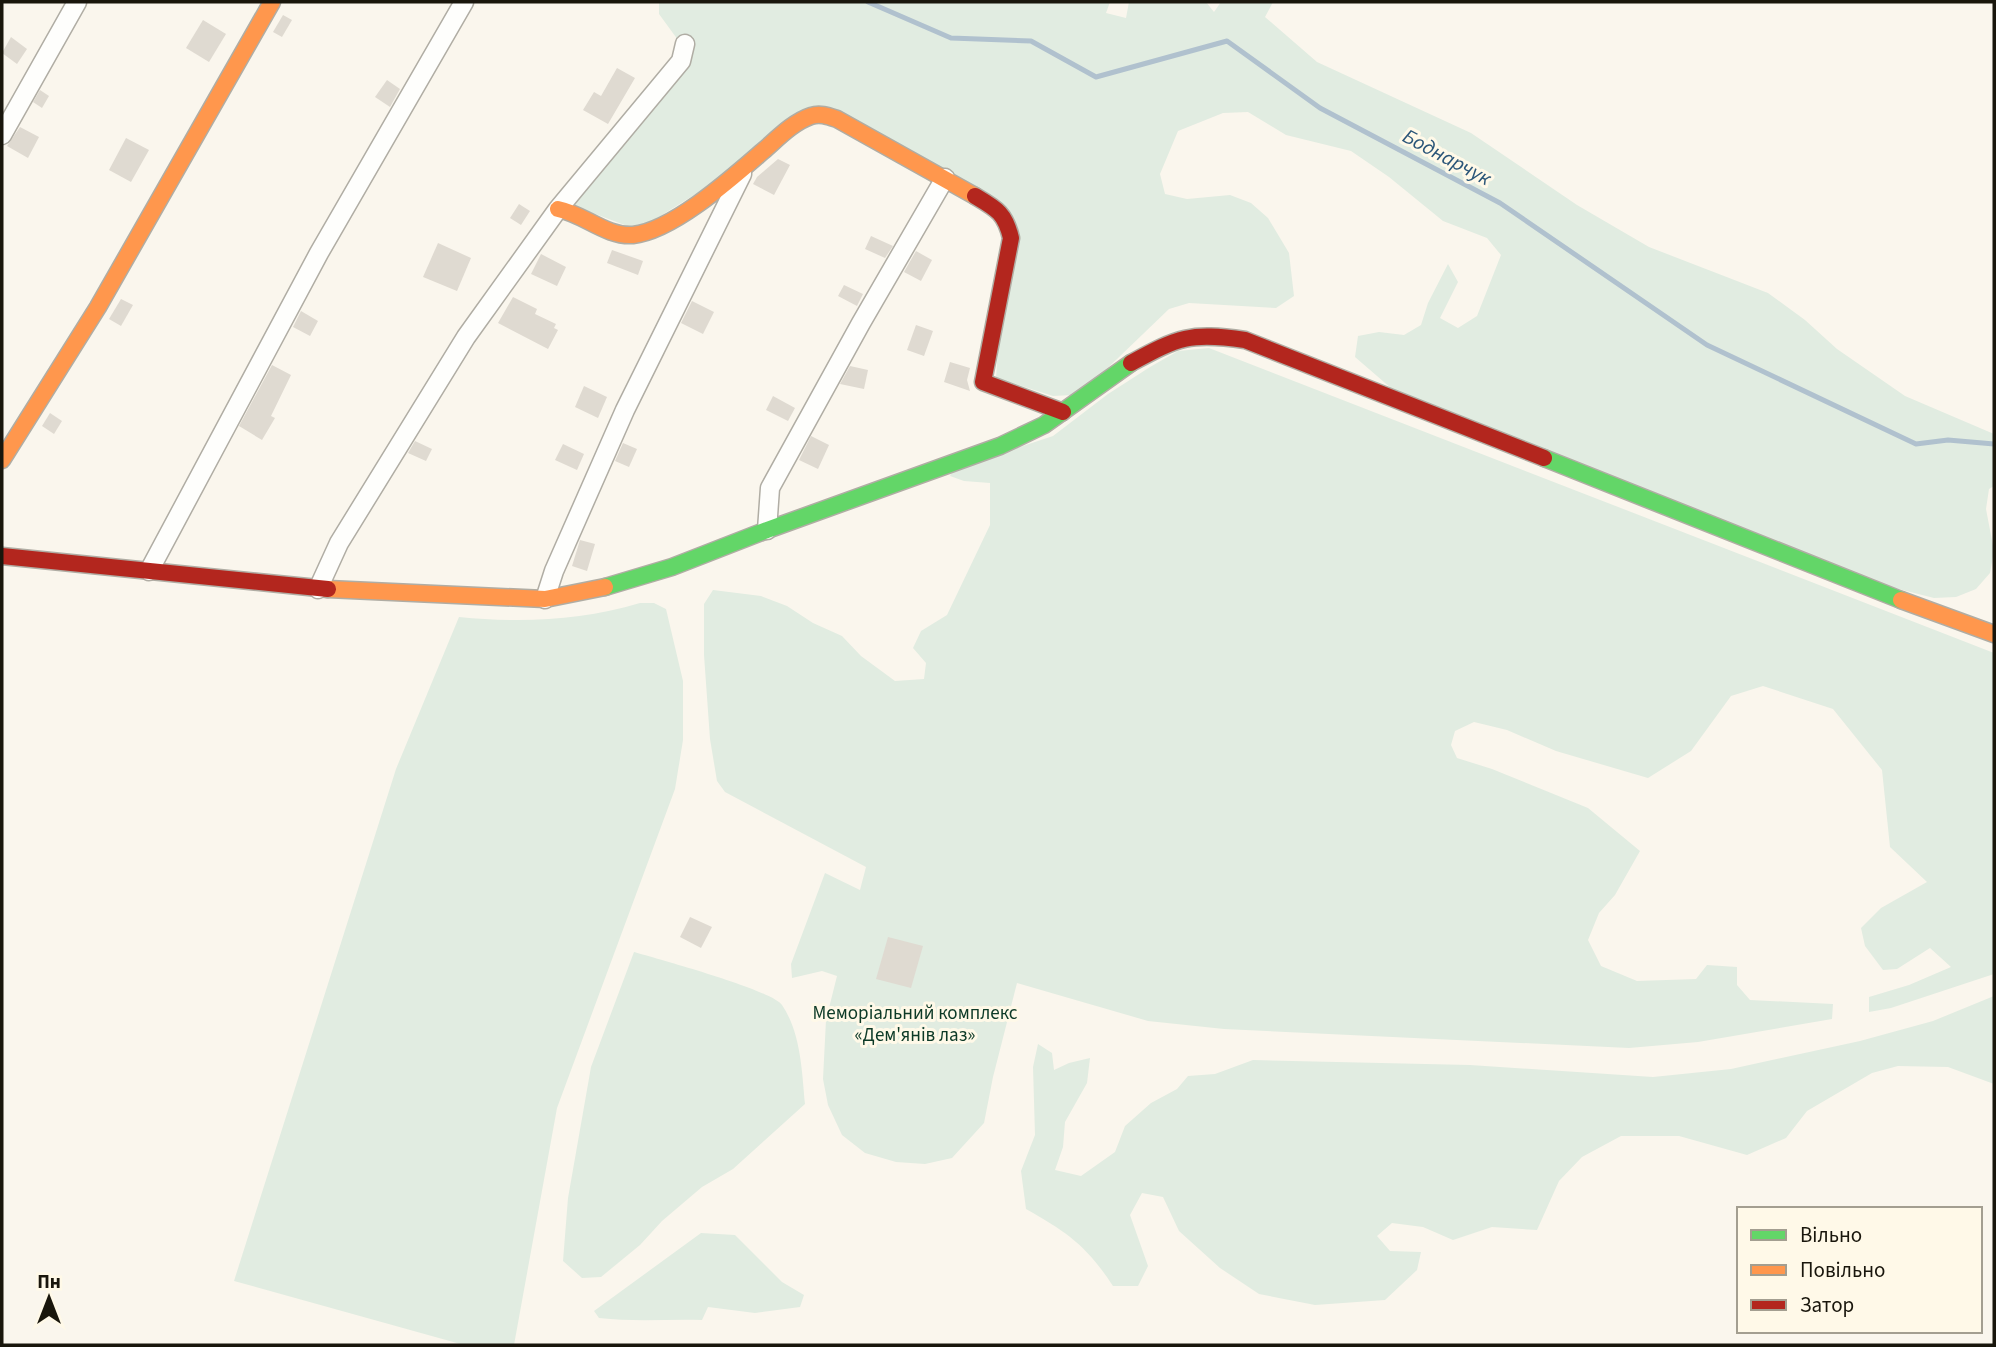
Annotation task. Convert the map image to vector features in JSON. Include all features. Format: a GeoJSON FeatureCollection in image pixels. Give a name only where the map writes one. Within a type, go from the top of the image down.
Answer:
{"type":"FeatureCollection","features":[{"type":"Feature","properties":{"kind":"street"},"geometry":{"type":"LineString","coordinates":[[2,135],[77,2]]}},
{"type":"Feature","properties":{"kind":"street"},"geometry":{"type":"LineString","coordinates":[[2,460],[98,307],[272,2]]}},
{"type":"Feature","properties":{"kind":"street"},"geometry":{"type":"LineString","coordinates":[[149,571],[319,253],[464,2]]}},
{"type":"Feature","properties":{"kind":"street"},"geometry":{"type":"LineString","coordinates":[[318,589],[339,543],[466,337],[558,209],[681,61],[685,44]]}},
{"type":"Feature","properties":{"kind":"street"},"geometry":{"type":"LineString","coordinates":[[558,209],[567,210],[608,232],[628,235],[644,233],[667,224],[809,117],[822,114],[836,119],[998,209],[1007,222],[1011,238],[983,382],[1063,412]]}},
{"type":"Feature","properties":{"kind":"street"},"geometry":{"type":"LineString","coordinates":[[545,599],[554,570],[625,410],[746,167]]}},
{"type":"Feature","properties":{"kind":"street"},"geometry":{"type":"LineString","coordinates":[[767,530],[769,488],[945,178]]}},
{"type":"Feature","properties":{"kind":"street"},"geometry":{"type":"LineString","coordinates":[[2,556],[318,589],[545,599],[612,586],[672,567],[1000,446],[1044,425],[1128,365],[1160,347],[1185,337],[1211,335],[1245,340],[1994,634]]}},
{"type":"Feature","properties":{"kind":"green space"},"geometry":{"type":"Polygon","coordinates":[[[659,2],[1110,2],[1106,13],[1126,18],[1129,2],[1206,2],[1214,12],[1221,2],[1273,2],[1265,17],[1317,62],[1471,133],[1577,205],[1649,247],[1768,293],[1805,320],[1837,349],[1905,396],[1994,434],[1994,486],[1989,489],[1986,509],[1994,551],[1990,573],[1976,589],[1956,597],[1934,598],[1867,581],[1406,401],[1355,357],[1358,336],[1379,332],[1404,335],[1421,325],[1428,303],[1448,264],[1458,282],[1440,318],[1458,328],[1477,316],[1501,255],[1487,238],[1443,221],[1389,177],[1351,151],[1286,135],[1248,112],[1223,113],[1178,131],[1160,174],[1165,194],[1187,199],[1230,195],[1251,203],[1268,218],[1289,253],[1294,296],[1276,308],[1189,303],[1169,309],[1091,384],[1073,395],[1053,396],[996,378],[1007,212],[830,110],[638,230],[558,200],[679,56],[678,40],[659,14],[659,2]]]}},
{"type":"Feature","properties":{"kind":"green space","name":"Меморіальний комплекс «Дем'янів лаз»"},"geometry":{"type":"Polygon","coordinates":[[[1209,348],[1994,653],[1994,974],[1891,1008],[1869,1012],[1869,997],[1909,985],[1951,967],[1930,948],[1897,969],[1883,970],[1865,946],[1861,928],[1881,908],[1927,882],[1890,847],[1882,770],[1833,709],[1763,686],[1731,696],[1691,751],[1648,778],[1556,751],[1507,730],[1474,722],[1455,731],[1451,745],[1457,758],[1492,769],[1588,808],[1640,851],[1615,895],[1599,913],[1588,940],[1601,966],[1637,981],[1696,979],[1707,965],[1737,967],[1737,985],[1750,1000],[1833,1004],[1832,1019],[1698,1042],[1629,1048],[1224,1029],[1148,1021],[1017,983],[984,1123],[952,1158],[925,1164],[896,1162],[865,1153],[842,1135],[828,1105],[823,1079],[826,1020],[837,976],[822,971],[792,978],[791,964],[825,873],[860,890],[866,867],[725,792],[717,781],[710,739],[704,655],[704,604],[713,590],[761,596],[787,606],[813,623],[842,636],[861,656],[895,681],[924,679],[926,663],[913,648],[921,631],[947,615],[990,525],[990,483],[964,481],[950,476],[953,469],[1053,436],[1108,394],[1178,351],[1209,348]]]}},
{"type":"Feature","properties":{"kind":"green space"},"geometry":{"type":"Polygon","coordinates":[[[640,603],[654,603],[666,609],[683,681],[683,740],[675,789],[557,1108],[514,1345],[464,1345],[234,1281],[396,769],[459,617],[550,619],[595,614],[640,603]]]}},
{"type":"Feature","properties":{"kind":"green space"},"geometry":{"type":"Polygon","coordinates":[[[634,952],[737,983],[782,1005],[797,1040],[805,1104],[733,1169],[702,1187],[601,1277],[582,1278],[563,1261],[568,1198],[591,1067],[634,952]]]}},
{"type":"Feature","properties":{"kind":"green space"},"geometry":{"type":"Polygon","coordinates":[[[1994,996],[1994,1084],[1948,1067],[1898,1066],[1872,1073],[1807,1111],[1786,1138],[1747,1155],[1679,1136],[1621,1136],[1582,1157],[1559,1181],[1537,1230],[1492,1227],[1453,1240],[1423,1227],[1392,1223],[1377,1236],[1390,1251],[1421,1252],[1417,1270],[1385,1300],[1315,1305],[1259,1294],[1220,1268],[1179,1231],[1163,1197],[1142,1193],[1130,1215],[1148,1266],[1138,1286],[1113,1286],[1094,1260],[1075,1241],[1026,1209],[1021,1171],[1035,1135],[1033,1067],[1038,1044],[1052,1053],[1054,1070],[1090,1058],[1087,1083],[1065,1122],[1063,1147],[1055,1170],[1081,1176],[1115,1152],[1125,1126],[1151,1103],[1177,1089],[1188,1076],[1215,1074],[1253,1060],[1470,1065],[1653,1077],[1731,1069],[1860,1041],[1933,1021],[1994,996]]]}},
{"type":"Feature","properties":{"kind":"green space"},"geometry":{"type":"Polygon","coordinates":[[[701,1233],[735,1235],[782,1282],[804,1295],[800,1307],[755,1313],[708,1307],[702,1320],[599,1318],[594,1311],[701,1233]]]}},
{"type":"Feature","properties":{"kind":"building"},"geometry":{"type":"Polygon","coordinates":[[[283,15],[292,20],[282,37],[273,32],[283,15]]]}},
{"type":"Feature","properties":{"kind":"building"},"geometry":{"type":"Polygon","coordinates":[[[203,20],[226,34],[209,62],[186,48],[203,20]]]}},
{"type":"Feature","properties":{"kind":"building"},"geometry":{"type":"Polygon","coordinates":[[[11,37],[27,49],[17,64],[2,53],[11,37]]]}},
{"type":"Feature","properties":{"kind":"building"},"geometry":{"type":"Polygon","coordinates":[[[617,68],[635,78],[608,124],[583,110],[594,92],[601,96],[617,68]]]}},
{"type":"Feature","properties":{"kind":"building"},"geometry":{"type":"Polygon","coordinates":[[[387,80],[400,89],[390,107],[375,97],[387,80]]]}},
{"type":"Feature","properties":{"kind":"building"},"geometry":{"type":"Polygon","coordinates":[[[40,90],[49,96],[42,108],[33,102],[40,90]]]}},
{"type":"Feature","properties":{"kind":"building"},"geometry":{"type":"Polygon","coordinates":[[[20,127],[39,137],[28,158],[7,146],[20,127]]]}},
{"type":"Feature","properties":{"kind":"building"},"geometry":{"type":"Polygon","coordinates":[[[126,138],[149,150],[131,182],[109,170],[126,138]]]}},
{"type":"Feature","properties":{"kind":"building"},"geometry":{"type":"Polygon","coordinates":[[[778,159],[790,165],[774,195],[753,184],[757,177],[778,159]]]}},
{"type":"Feature","properties":{"kind":"building"},"geometry":{"type":"Polygon","coordinates":[[[519,204],[530,211],[521,225],[510,218],[519,204]]]}},
{"type":"Feature","properties":{"kind":"building"},"geometry":{"type":"Polygon","coordinates":[[[871,236],[893,246],[885,258],[865,249],[871,236]]]}},
{"type":"Feature","properties":{"kind":"building"},"geometry":{"type":"Polygon","coordinates":[[[438,243],[471,258],[457,291],[423,277],[438,243]]]}},
{"type":"Feature","properties":{"kind":"building"},"geometry":{"type":"Polygon","coordinates":[[[612,250],[643,261],[638,275],[607,263],[612,250]]]}},
{"type":"Feature","properties":{"kind":"building"},"geometry":{"type":"Polygon","coordinates":[[[916,251],[932,260],[921,281],[904,272],[916,251]]]}},
{"type":"Feature","properties":{"kind":"building"},"geometry":{"type":"Polygon","coordinates":[[[541,254],[566,267],[557,286],[531,274],[541,254]]]}},
{"type":"Feature","properties":{"kind":"building"},"geometry":{"type":"Polygon","coordinates":[[[844,285],[863,294],[857,306],[838,296],[844,285]]]}},
{"type":"Feature","properties":{"kind":"building"},"geometry":{"type":"Polygon","coordinates":[[[513,297],[537,309],[535,314],[556,324],[554,328],[558,330],[548,349],[498,323],[513,297]]]}},
{"type":"Feature","properties":{"kind":"building"},"geometry":{"type":"Polygon","coordinates":[[[121,299],[133,305],[121,326],[109,319],[121,299]]]}},
{"type":"Feature","properties":{"kind":"building"},"geometry":{"type":"Polygon","coordinates":[[[692,301],[714,312],[703,334],[681,323],[692,301]]]}},
{"type":"Feature","properties":{"kind":"building"},"geometry":{"type":"Polygon","coordinates":[[[301,311],[318,321],[310,336],[293,327],[301,311]]]}},
{"type":"Feature","properties":{"kind":"building"},"geometry":{"type":"Polygon","coordinates":[[[916,325],[933,331],[924,356],[907,350],[916,325]]]}},
{"type":"Feature","properties":{"kind":"building"},"geometry":{"type":"Polygon","coordinates":[[[950,362],[970,368],[967,380],[970,391],[944,382],[950,362]]]}},
{"type":"Feature","properties":{"kind":"building"},"geometry":{"type":"Polygon","coordinates":[[[272,365],[291,375],[271,416],[275,418],[262,440],[239,426],[272,365]]]}},
{"type":"Feature","properties":{"kind":"building"},"geometry":{"type":"Polygon","coordinates":[[[850,366],[868,370],[864,389],[840,384],[850,366]]]}},
{"type":"Feature","properties":{"kind":"building"},"geometry":{"type":"Polygon","coordinates":[[[584,386],[607,397],[598,418],[575,407],[584,386]]]}},
{"type":"Feature","properties":{"kind":"building"},"geometry":{"type":"Polygon","coordinates":[[[773,396],[795,408],[788,421],[766,410],[773,396]]]}},
{"type":"Feature","properties":{"kind":"building"},"geometry":{"type":"Polygon","coordinates":[[[50,413],[62,421],[54,434],[42,426],[50,413]]]}},
{"type":"Feature","properties":{"kind":"building"},"geometry":{"type":"Polygon","coordinates":[[[811,436],[829,445],[818,469],[799,460],[811,436]]]}},
{"type":"Feature","properties":{"kind":"building"},"geometry":{"type":"Polygon","coordinates":[[[415,441],[432,449],[426,461],[408,453],[415,441]]]}},
{"type":"Feature","properties":{"kind":"building"},"geometry":{"type":"Polygon","coordinates":[[[623,443],[637,449],[629,467],[615,461],[623,443]]]}},
{"type":"Feature","properties":{"kind":"building"},"geometry":{"type":"Polygon","coordinates":[[[563,444],[584,454],[577,470],[555,460],[563,444]]]}},
{"type":"Feature","properties":{"kind":"building"},"geometry":{"type":"Polygon","coordinates":[[[580,540],[595,544],[587,571],[572,566],[580,540]]]}},
{"type":"Feature","properties":{"kind":"building"},"geometry":{"type":"Polygon","coordinates":[[[690,917],[712,927],[701,948],[680,937],[690,917]]]}},
{"type":"Feature","properties":{"kind":"building"},"geometry":{"type":"Polygon","coordinates":[[[888,937],[923,946],[911,988],[876,979],[888,937]]]}},
{"type":"Feature","properties":{"kind":"waterway","name":"Боднарчук"},"geometry":{"type":"LineString","coordinates":[[868,2],[951,38],[1031,41],[1096,77],[1227,41],[1320,108],[1500,203],[1707,345],[1916,444],[1948,440],[1994,444]]}},
{"type":"Feature","properties":{"kind":"traffic: fast"},"geometry":{"type":"LineString","coordinates":[[605,587],[672,567],[1000,446],[1044,425],[1131,363]]}},
{"type":"Feature","properties":{"kind":"traffic: fast"},"geometry":{"type":"LineString","coordinates":[[1544,458],[1901,600]]}},
{"type":"Feature","properties":{"kind":"traffic: slow"},"geometry":{"type":"LineString","coordinates":[[2,460],[98,307],[272,2]]}},
{"type":"Feature","properties":{"kind":"traffic: slow"},"geometry":{"type":"LineString","coordinates":[[558,209],[623,235],[649,231],[684,214],[736,175],[792,127],[804,119],[818,115],[837,119],[975,196]]}},
{"type":"Feature","properties":{"kind":"traffic: slow"},"geometry":{"type":"LineString","coordinates":[[328,589],[545,599],[605,587]]}},
{"type":"Feature","properties":{"kind":"traffic: slow"},"geometry":{"type":"LineString","coordinates":[[1901,600],[1994,634]]}},
{"type":"Feature","properties":{"kind":"traffic: jam"},"geometry":{"type":"LineString","coordinates":[[975,196],[999,212],[1011,238],[983,382],[1063,412]]}},
{"type":"Feature","properties":{"kind":"traffic: jam"},"geometry":{"type":"LineString","coordinates":[[1131,363],[1161,347],[1185,339],[1211,337],[1245,340],[1544,458]]}},
{"type":"Feature","properties":{"kind":"traffic: jam"},"geometry":{"type":"LineString","coordinates":[[2,556],[328,589]]}}]}
